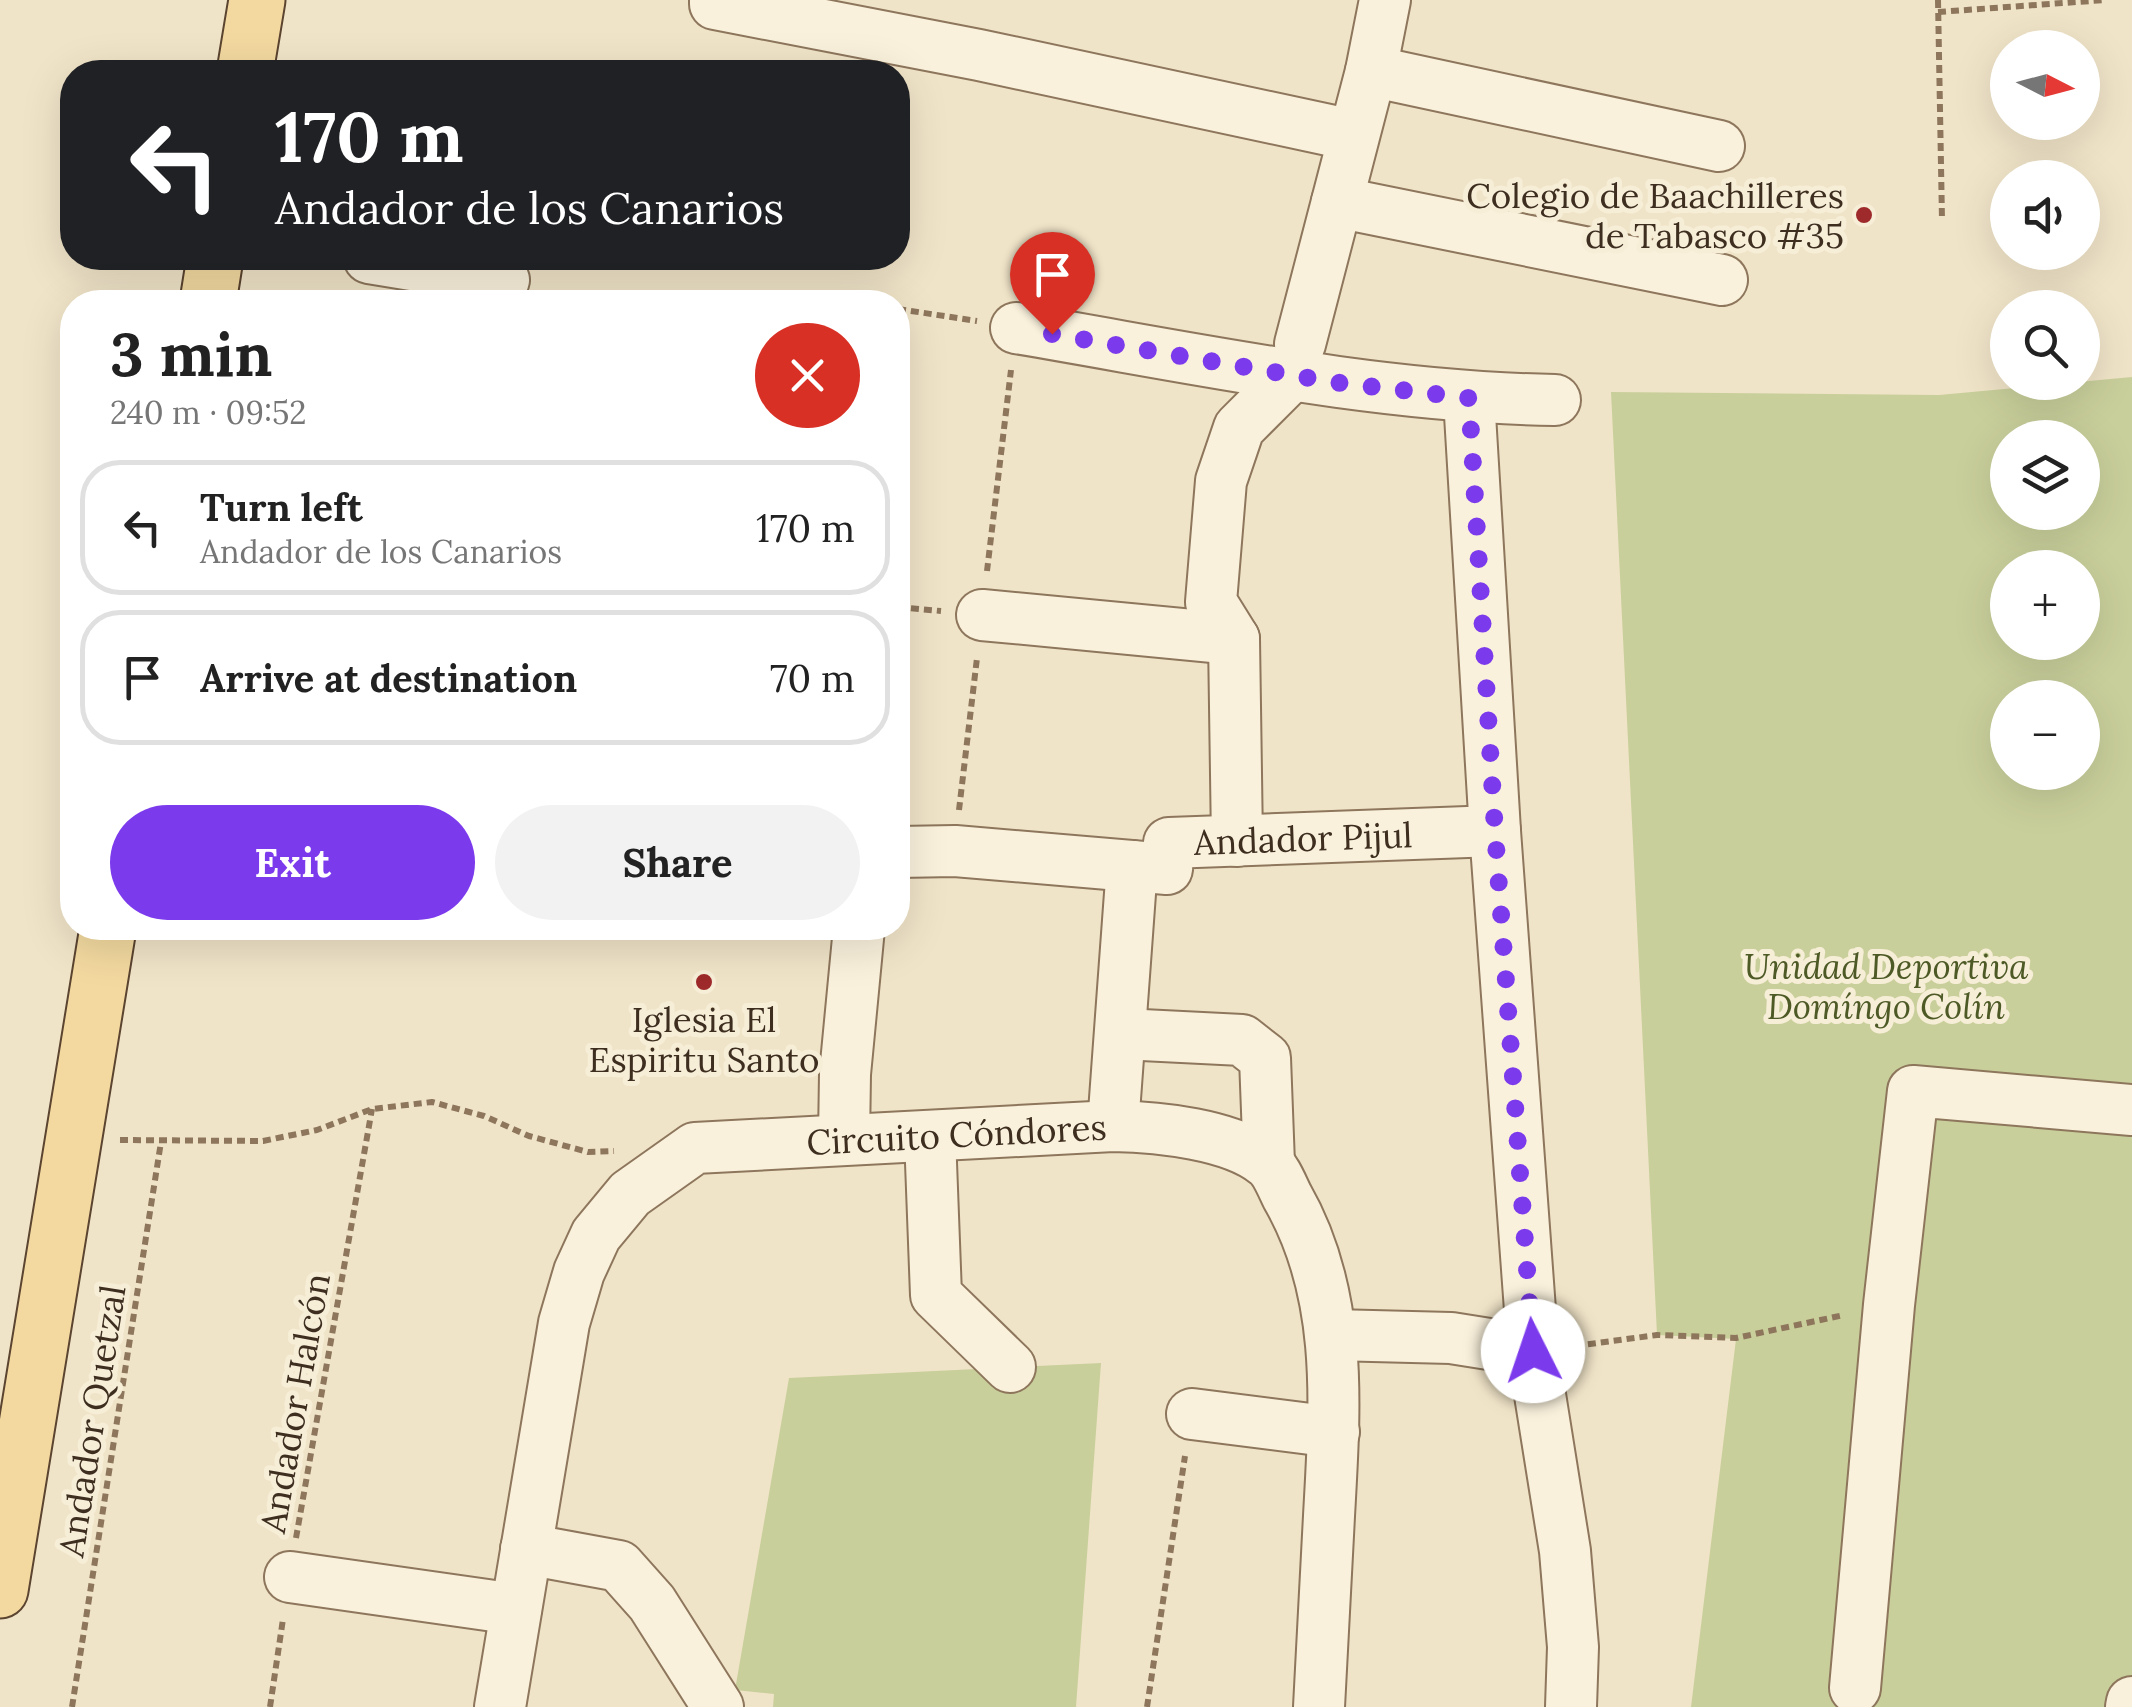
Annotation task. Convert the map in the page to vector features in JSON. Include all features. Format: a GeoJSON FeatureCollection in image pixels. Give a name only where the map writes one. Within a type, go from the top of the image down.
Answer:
{"type":"FeatureCollection","features":[{"type":"Feature","properties":{"kind":"main road"},"geometry":{"type":"LineString","coordinates":[[247,60],[257,0]]}},
{"type":"Feature","properties":{"kind":"main road"},"geometry":{"type":"LineString","coordinates":[[0,1590],[106,940]]}},
{"type":"Feature","properties":{"kind":"street"},"geometry":{"type":"LineString","coordinates":[[1236,841],[1234,640],[1211,602],[1222,481],[1238,428],[1297,359],[1385,0]]}},
{"type":"Feature","properties":{"kind":"street"},"geometry":{"type":"LineString","coordinates":[[715,2],[1352,135]]}},
{"type":"Feature","properties":{"kind":"street"},"geometry":{"type":"LineString","coordinates":[[1370,71],[1719,146]]}},
{"type":"Feature","properties":{"kind":"street"},"geometry":{"type":"LineString","coordinates":[[1337,202],[1722,280]]}},
{"type":"Feature","properties":{"kind":"street"},"geometry":{"type":"LineString","coordinates":[[443,270],[504,280]]}},
{"type":"Feature","properties":{"kind":"street"},"geometry":{"type":"LineString","coordinates":[[1016,328],[1297,359],[1469,398],[1556,400]]}},
{"type":"Feature","properties":{"kind":"street"},"geometry":{"type":"LineString","coordinates":[[1469,398],[1495,831],[1533,1351],[1565,1551],[1573,1646],[1571,1707]]}},
{"type":"Feature","properties":{"kind":"street"},"geometry":{"type":"LineString","coordinates":[[982,615],[1234,640]]}},
{"type":"Feature","properties":{"kind":"street","name":"Andador Pijul"},"geometry":{"type":"LineString","coordinates":[[910,852],[955,851],[1167,869],[1169,843],[1495,831]]}},
{"type":"Feature","properties":{"kind":"street"},"geometry":{"type":"LineString","coordinates":[[1114,1126],[1132,866]]}},
{"type":"Feature","properties":{"kind":"street"},"geometry":{"type":"LineString","coordinates":[[844,1140],[845,1074],[859,940]]}},
{"type":"Feature","properties":{"kind":"street"},"geometry":{"type":"LineString","coordinates":[[1122,1034],[1242,1040],[1265,1058],[1269,1164],[1299,1216],[1319,1268],[1333,1335],[1334,1432],[1319,1707]]}},
{"type":"Feature","properties":{"kind":"street"},"geometry":{"type":"LineString","coordinates":[[1855,1688],[1889,1305],[1913,1091],[2132,1110]]}},
{"type":"Feature","properties":{"kind":"street","name":"Circuito Cóndores"},"geometry":{"type":"LineString","coordinates":[[500,1707],[564,1323],[580,1272],[596,1235],[630,1194],[694,1148],[1114,1126],[1146,1127],[1228,1142],[1269,1164]]}},
{"type":"Feature","properties":{"kind":"street"},"geometry":{"type":"LineString","coordinates":[[930,1136],[936,1295],[1010,1367]]}},
{"type":"Feature","properties":{"kind":"street"},"geometry":{"type":"LineString","coordinates":[[1333,1335],[1450,1338],[1533,1351]]}},
{"type":"Feature","properties":{"kind":"street"},"geometry":{"type":"LineString","coordinates":[[1192,1414],[1334,1432]]}},
{"type":"Feature","properties":{"kind":"street"},"geometry":{"type":"LineString","coordinates":[[526,1549],[619,1566],[652,1604],[718,1707]]}},
{"type":"Feature","properties":{"kind":"street"},"geometry":{"type":"LineString","coordinates":[[290,1577],[516,1609]]}},
{"type":"Feature","properties":{"kind":"path"},"geometry":{"type":"LineString","coordinates":[[1938,0],[1942,220]]}},
{"type":"Feature","properties":{"kind":"path"},"geometry":{"type":"LineString","coordinates":[[1938,12],[2105,0]]}},
{"type":"Feature","properties":{"kind":"path"},"geometry":{"type":"LineString","coordinates":[[910,311],[1016,328]]}},
{"type":"Feature","properties":{"kind":"path"},"geometry":{"type":"LineString","coordinates":[[74,1137],[161,1142],[263,1140],[317,1130],[372,1109],[432,1102],[588,1152],[624,1150]]}},
{"type":"Feature","properties":{"kind":"path","name":"Andador Halcón"},"geometry":{"type":"LineString","coordinates":[[270,1707],[372,1109]]}},
{"type":"Feature","properties":{"kind":"path","name":"Andador Quetzal"},"geometry":{"type":"LineString","coordinates":[[72,1707],[161,1142]]}},
{"type":"Feature","properties":{"kind":"path"},"geometry":{"type":"LineString","coordinates":[[1533,1351],[1658,1336],[1736,1338],[1889,1305]]}},
{"type":"Feature","properties":{"kind":"path"},"geometry":{"type":"LineString","coordinates":[[1146,1707],[1192,1414]]}},
{"type":"Feature","properties":{"kind":"green space","name":"Unidad Deportiva Domíngo Colín"},"geometry":{"type":"Polygon","coordinates":[[[2132,377],[2132,1707],[1691,1707],[1736,1339],[1657,1335],[1611,392],[1939,395],[1990,390],[1990,400],[2100,400],[2100,380],[2132,377]]]}},
{"type":"Feature","properties":{"kind":"green space"},"geometry":{"type":"Polygon","coordinates":[[[1101,1363],[1076,1707],[773,1707],[774,1694],[735,1690],[789,1378],[1101,1363]]]}},
{"type":"Feature","properties":{"kind":"place","name":"Colegio de Baachilleres de Tabasco #35"},"geometry":{"type":"Point","coordinates":[1864,215]}},
{"type":"Feature","properties":{"kind":"place","name":"Iglesia El Espiritu Santo"},"geometry":{"type":"Point","coordinates":[704,982]}},
{"type":"Feature","properties":{"kind":"route"},"geometry":{"type":"LineString","coordinates":[[1052,334],[1333,382],[1469,398],[1495,831],[1533,1351]]}}]}
